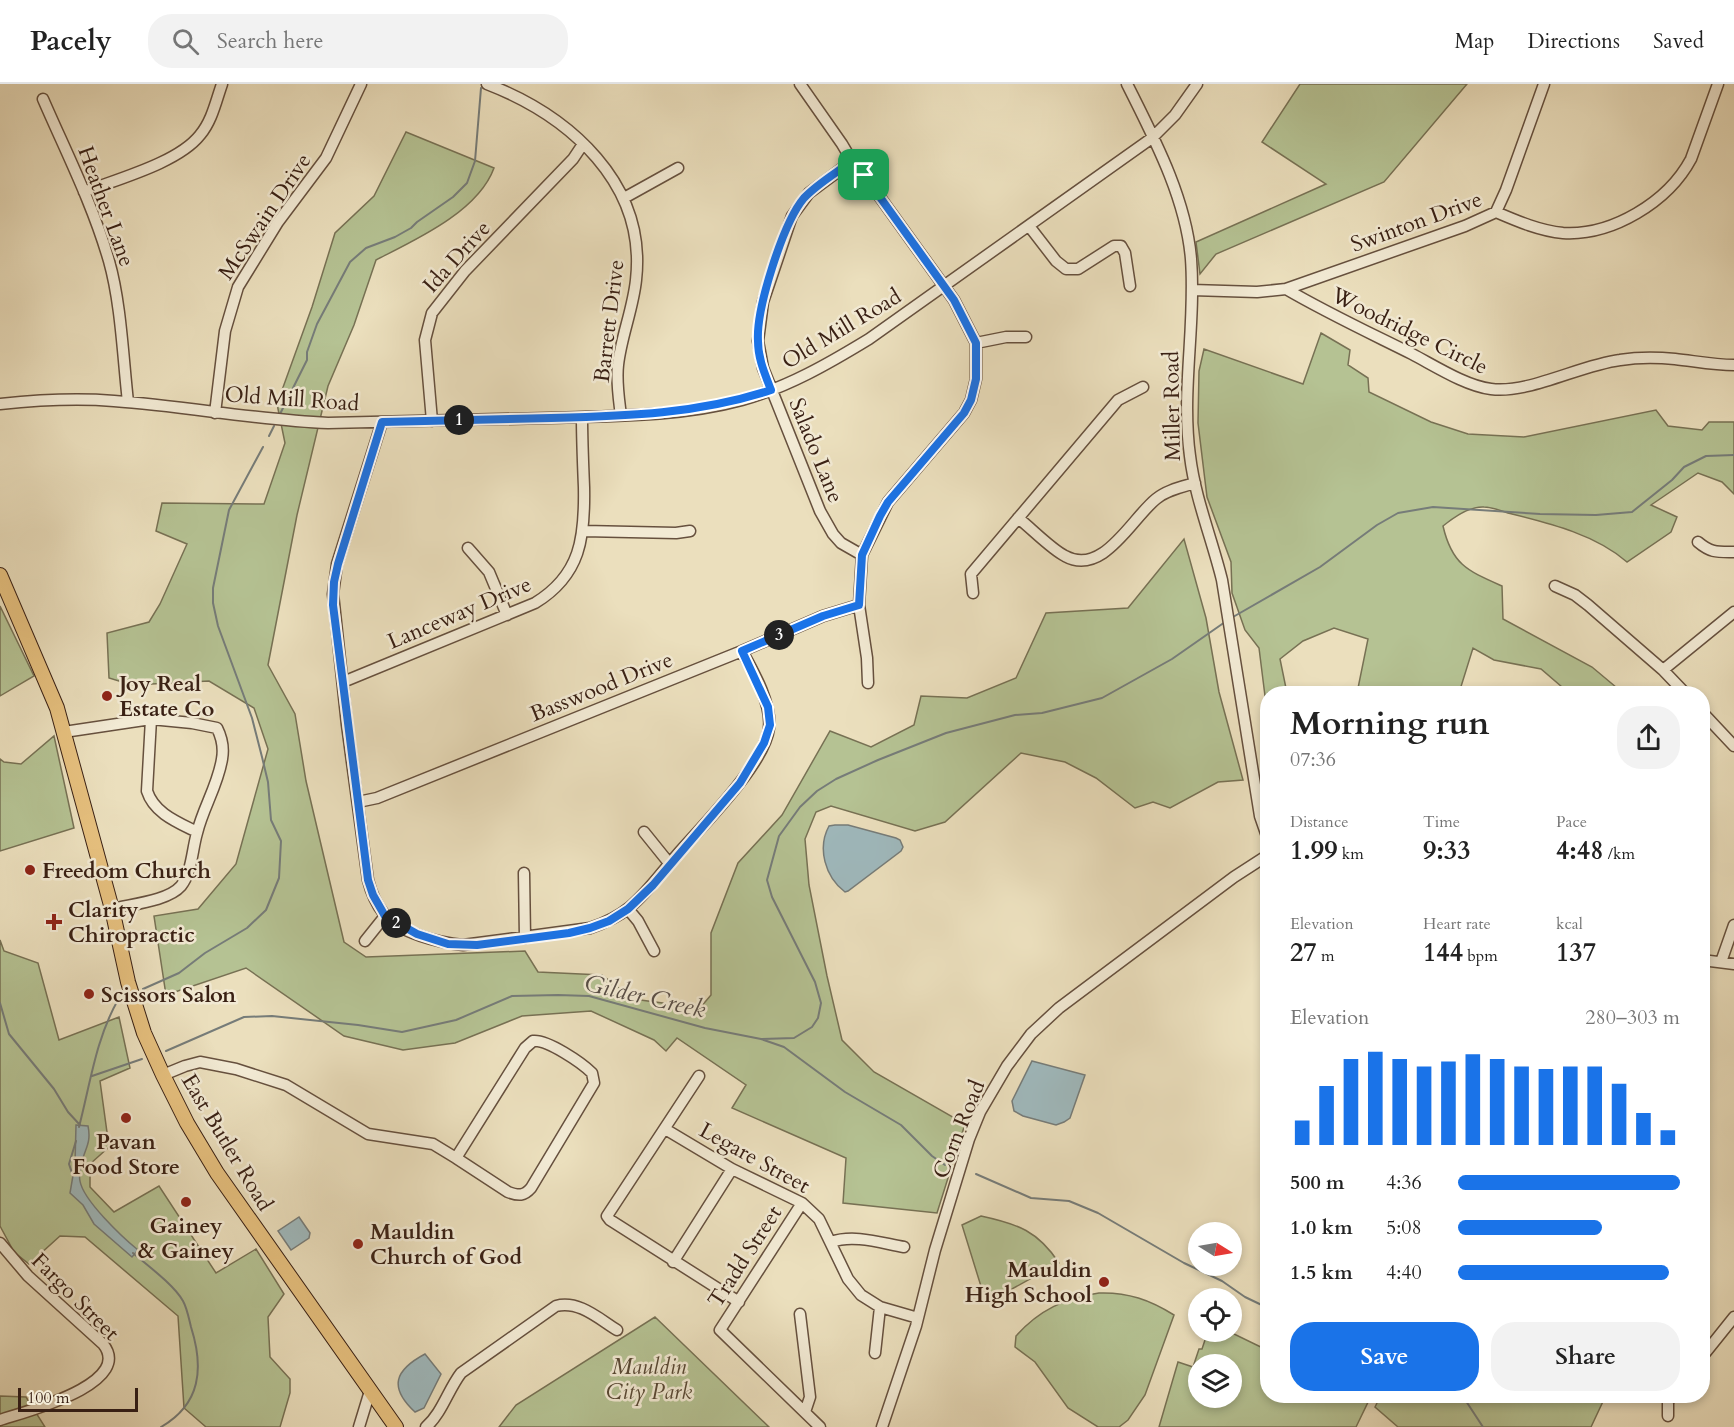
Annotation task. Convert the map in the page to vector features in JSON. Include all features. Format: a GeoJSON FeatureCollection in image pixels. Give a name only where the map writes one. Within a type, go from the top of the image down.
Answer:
{"type":"FeatureCollection","features":[{"type":"Feature","properties":{"kind":"main road","name":"East Butler Road"},"geometry":{"type":"LineString","coordinates":[[0,575],[43,675],[64,732],[112,909],[130,990],[144,1032],[163,1075],[187,1123],[217,1173],[396,1427]]}},
{"type":"Feature","properties":{"kind":"street"},"geometry":{"type":"LineString","coordinates":[[84,192],[160,163],[185,150],[205,128],[222,84]]}},
{"type":"Feature","properties":{"kind":"street","name":"McSwain Drive"},"geometry":{"type":"LineString","coordinates":[[215,413],[225,331],[237,287],[278,222],[326,158],[361,84]]}},
{"type":"Feature","properties":{"kind":"street","name":"Barrett Drive"},"geometry":{"type":"LineString","coordinates":[[488,84],[558,123],[598,159],[624,198],[633,230],[637,265],[635,292],[618,364],[621,416]]}},
{"type":"Feature","properties":{"kind":"street"},"geometry":{"type":"LineString","coordinates":[[800,84],[852,161],[954,300],[976,343],[976,379],[971,400],[964,413],[888,502],[862,555],[859,605],[867,658],[868,683]]}},
{"type":"Feature","properties":{"kind":"street","name":"Miller Road"},"geometry":{"type":"LineString","coordinates":[[1127,84],[1175,191],[1184,221],[1191,259],[1188,430],[1195,483],[1213,542],[1229,621],[1260,816]]}},
{"type":"Feature","properties":{"kind":"street","name":"Old Mill Road"},"geometry":{"type":"LineString","coordinates":[[0,404],[60,400],[128,402],[287,421],[382,422],[621,416],[705,408],[742,399],[797,380],[827,365],[869,339],[1152,138],[1175,115],[1197,84]]}},
{"type":"Feature","properties":{"kind":"street"},"geometry":{"type":"LineString","coordinates":[[1496,212],[1544,84]]}},
{"type":"Feature","properties":{"kind":"street","name":"Swinton Drive"},"geometry":{"type":"LineString","coordinates":[[1192,290],[1257,292],[1286,289],[1465,226],[1496,212],[1547,230],[1572,233],[1596,230],[1640,210],[1671,188],[1691,159],[1718,84]]}},
{"type":"Feature","properties":{"kind":"street","name":"Heather Lane"},"geometry":{"type":"LineString","coordinates":[[43,99],[84,192],[109,260],[128,402]]}},
{"type":"Feature","properties":{"kind":"street","name":"Ida Drive"},"geometry":{"type":"LineString","coordinates":[[432,421],[425,340],[432,313],[465,271],[573,159],[583,144]]}},
{"type":"Feature","properties":{"kind":"street","name":"Salado Lane"},"geometry":{"type":"LineString","coordinates":[[852,161],[804,198],[792,216],[763,302],[758,331],[760,360],[806,480],[828,528],[841,543],[862,555]]}},
{"type":"Feature","properties":{"kind":"street"},"geometry":{"type":"LineString","coordinates":[[624,198],[678,168]]}},
{"type":"Feature","properties":{"kind":"street"},"geometry":{"type":"LineString","coordinates":[[1029,226],[1056,261],[1066,269],[1078,269],[1114,246],[1121,246],[1125,253],[1130,286]]}},
{"type":"Feature","properties":{"kind":"street","name":"Woodridge Circle"},"geometry":{"type":"LineString","coordinates":[[1286,289],[1429,363],[1485,388],[1501,390],[1521,387],[1601,363],[1638,358],[1660,357],[1734,365]]}},
{"type":"Feature","properties":{"kind":"street"},"geometry":{"type":"LineString","coordinates":[[976,343],[1006,337],[1026,337]]}},
{"type":"Feature","properties":{"kind":"street"},"geometry":{"type":"LineString","coordinates":[[973,593],[971,574],[1118,399],[1143,387]]}},
{"type":"Feature","properties":{"kind":"street","name":"Lanceway Drive"},"geometry":{"type":"LineString","coordinates":[[343,682],[535,603],[556,588],[576,558],[584,531],[582,417]]}},
{"type":"Feature","properties":{"kind":"street"},"geometry":{"type":"LineString","coordinates":[[382,422],[334,582],[333,605],[368,880],[373,895],[385,916],[417,934],[448,944],[477,945],[590,928],[609,921],[628,909],[653,885],[740,783],[756,759],[768,732],[768,707],[742,651]]}},
{"type":"Feature","properties":{"kind":"street"},"geometry":{"type":"LineString","coordinates":[[1018,518],[1065,557],[1095,558],[1114,544],[1158,497],[1195,483]]}},
{"type":"Feature","properties":{"kind":"street"},"geometry":{"type":"LineString","coordinates":[[584,531],[690,531]]}},
{"type":"Feature","properties":{"kind":"street"},"geometry":{"type":"LineString","coordinates":[[1698,542],[1706,549],[1713,551],[1734,552]]}},
{"type":"Feature","properties":{"kind":"street"},"geometry":{"type":"LineString","coordinates":[[468,548],[489,572],[507,615]]}},
{"type":"Feature","properties":{"kind":"street"},"geometry":{"type":"LineString","coordinates":[[1555,586],[1575,595],[1664,670],[1678,686]]}},
{"type":"Feature","properties":{"kind":"street","name":"Basswood Drive"},"geometry":{"type":"LineString","coordinates":[[358,802],[377,798],[742,651],[823,616],[859,605]]}},
{"type":"Feature","properties":{"kind":"street"},"geometry":{"type":"LineString","coordinates":[[1664,670],[1734,612]]}},
{"type":"Feature","properties":{"kind":"street"},"geometry":{"type":"LineString","coordinates":[[151,719],[147,791],[149,799],[175,821],[197,832]]}},
{"type":"Feature","properties":{"kind":"street"},"geometry":{"type":"LineString","coordinates":[[64,732],[151,719],[217,728],[223,744],[222,760],[213,794],[197,832],[190,866],[185,878],[177,889],[166,896],[112,909]]}},
{"type":"Feature","properties":{"kind":"street"},"geometry":{"type":"LineString","coordinates":[[1710,720],[1734,746]]}},
{"type":"Feature","properties":{"kind":"street"},"geometry":{"type":"LineString","coordinates":[[644,832],[669,864]]}},
{"type":"Feature","properties":{"kind":"street","name":"Corn Road"},"geometry":{"type":"LineString","coordinates":[[882,1427],[918,1318],[935,1250],[969,1139],[993,1087],[1031,1034],[1080,992],[1260,860]]}},
{"type":"Feature","properties":{"kind":"street"},"geometry":{"type":"LineString","coordinates":[[524,873],[525,938]]}},
{"type":"Feature","properties":{"kind":"street"},"geometry":{"type":"LineString","coordinates":[[628,909],[638,921],[654,951]]}},
{"type":"Feature","properties":{"kind":"street"},"geometry":{"type":"LineString","coordinates":[[365,941],[385,916]]}},
{"type":"Feature","properties":{"kind":"street"},"geometry":{"type":"LineString","coordinates":[[1721,962],[1734,925]]}},
{"type":"Feature","properties":{"kind":"street"},"geometry":{"type":"LineString","coordinates":[[1710,961],[1734,964]]}},
{"type":"Feature","properties":{"kind":"street"},"geometry":{"type":"LineString","coordinates":[[163,1075],[200,1062],[236,1069],[293,1089],[368,1134],[434,1144],[508,1192],[517,1196],[525,1194],[531,1188],[592,1087],[594,1078],[592,1073],[551,1046],[541,1041],[533,1041],[525,1048],[456,1158]]}},
{"type":"Feature","properties":{"kind":"street"},"geometry":{"type":"LineString","coordinates":[[699,1076],[607,1216],[673,1262],[739,1302]]}},
{"type":"Feature","properties":{"kind":"street","name":"Legare Street"},"geometry":{"type":"LineString","coordinates":[[665,1129],[732,1169],[802,1203],[819,1219],[848,1279],[861,1295],[880,1307],[918,1318]]}},
{"type":"Feature","properties":{"kind":"street"},"geometry":{"type":"LineString","coordinates":[[673,1262],[732,1169]]}},
{"type":"Feature","properties":{"kind":"street","name":"Tradd Street"},"geometry":{"type":"LineString","coordinates":[[802,1203],[720,1330],[805,1412]]}},
{"type":"Feature","properties":{"kind":"street"},"geometry":{"type":"LineString","coordinates":[[831,1242],[852,1238],[904,1247]]}},
{"type":"Feature","properties":{"kind":"street","name":"Fargo Street"},"geometry":{"type":"LineString","coordinates":[[0,1243],[28,1276],[103,1344],[109,1352],[110,1360],[102,1373],[87,1386],[40,1409],[0,1420]]}},
{"type":"Feature","properties":{"kind":"street"},"geometry":{"type":"LineString","coordinates":[[426,1427],[461,1373],[556,1306],[574,1306],[585,1310],[617,1330]]}},
{"type":"Feature","properties":{"kind":"street"},"geometry":{"type":"LineString","coordinates":[[876,1353],[880,1307]]}},
{"type":"Feature","properties":{"kind":"street"},"geometry":{"type":"LineString","coordinates":[[800,1314],[810,1397],[805,1412],[820,1427]]}},
{"type":"Feature","properties":{"kind":"street"},"geometry":{"type":"LineString","coordinates":[[1710,1350],[1730,1334],[1734,1317]]}},
{"type":"Feature","properties":{"kind":"street"},"geometry":{"type":"LineString","coordinates":[[359,1427],[370,1391]]}},
{"type":"Feature","properties":{"kind":"street"},"geometry":{"type":"LineString","coordinates":[[1668,1403],[1668,1416]]}},
{"type":"Feature","properties":{"kind":"green space"},"geometry":{"type":"Polygon","coordinates":[[[1300,84],[1467,84],[1384,182],[1216,254],[1200,274],[1196,242],[1326,184],[1262,142],[1300,84]]]}},
{"type":"Feature","properties":{"kind":"green space"},"geometry":{"type":"Polygon","coordinates":[[[406,132],[494,168],[486,184],[460,211],[426,234],[376,260],[354,325],[328,386],[297,515],[268,665],[295,714],[306,781],[344,942],[366,957],[525,951],[538,972],[602,975],[633,999],[700,1008],[711,995],[711,933],[738,863],[782,815],[830,731],[871,747],[914,725],[921,696],[967,698],[1016,678],[1046,613],[1128,608],[1184,539],[1206,618],[1219,692],[1243,780],[1218,782],[1170,808],[1153,802],[1135,808],[1096,778],[1065,762],[1021,753],[945,822],[915,831],[831,806],[816,812],[805,839],[809,885],[842,1040],[874,1072],[965,1124],[937,1213],[843,1203],[846,1158],[732,1108],[746,1085],[677,1038],[666,1051],[654,1040],[591,1011],[522,1016],[455,1043],[403,1050],[344,1036],[246,968],[166,995],[154,916],[198,909],[236,864],[268,749],[254,708],[209,681],[132,685],[109,678],[107,633],[149,622],[160,604],[187,544],[156,531],[162,503],[264,504],[285,443],[277,404],[312,307],[335,233],[374,196],[406,132]]]}},
{"type":"Feature","properties":{"kind":"green space"},"geometry":{"type":"Polygon","coordinates":[[[1321,333],[1350,350],[1348,365],[1368,378],[1369,392],[1431,422],[1468,434],[1524,437],[1656,410],[1668,426],[1702,430],[1709,422],[1734,422],[1734,494],[1722,482],[1698,473],[1651,505],[1677,517],[1671,532],[1627,562],[1602,545],[1573,532],[1491,508],[1478,507],[1467,510],[1443,526],[1451,550],[1463,565],[1502,586],[1503,619],[1592,667],[1615,686],[1561,686],[1541,669],[1494,660],[1473,648],[1461,686],[1358,686],[1368,639],[1334,628],[1303,641],[1280,659],[1286,686],[1264,686],[1259,648],[1245,630],[1232,593],[1231,562],[1207,497],[1198,423],[1199,371],[1204,349],[1303,384],[1321,333]]]}},
{"type":"Feature","properties":{"kind":"green space"},"geometry":{"type":"Polygon","coordinates":[[[0,606],[34,676],[0,696],[0,606]]]}},
{"type":"Feature","properties":{"kind":"green space"},"geometry":{"type":"Polygon","coordinates":[[[54,736],[74,828],[0,851],[0,759],[4,762],[21,764],[54,736]]]}},
{"type":"Feature","properties":{"kind":"green space"},"geometry":{"type":"Polygon","coordinates":[[[0,940],[4,951],[38,963],[59,1040],[119,1017],[130,1068],[100,1081],[109,1147],[90,1164],[90,1187],[114,1212],[159,1186],[216,1273],[256,1249],[284,1294],[268,1317],[270,1357],[290,1379],[290,1393],[280,1427],[206,1427],[184,1408],[178,1316],[85,1237],[60,1236],[29,1264],[14,1252],[0,1226],[0,940]]]}},
{"type":"Feature","properties":{"kind":"green space"},"geometry":{"type":"Polygon","coordinates":[[[981,1216],[1026,1230],[1043,1243],[1059,1263],[992,1300],[984,1296],[962,1225],[981,1216]]]}},
{"type":"Feature","properties":{"kind":"green space"},"geometry":{"type":"Polygon","coordinates":[[[1099,1293],[1138,1298],[1174,1315],[1145,1395],[1128,1420],[1119,1427],[1098,1427],[1068,1408],[1035,1362],[1015,1347],[1016,1336],[1043,1312],[1075,1298],[1099,1293]]]}},
{"type":"Feature","properties":{"kind":"green space","name":"Mauldin City Park"},"geometry":{"type":"Polygon","coordinates":[[[655,1317],[769,1427],[499,1427],[516,1405],[655,1317]]]}},
{"type":"Feature","properties":{"kind":"green space"},"geometry":{"type":"Polygon","coordinates":[[[1242,1338],[1260,1347],[1260,1403],[1368,1403],[1356,1427],[1159,1427],[1178,1362],[1188,1365],[1188,1408],[1242,1408],[1242,1354],[1197,1354],[1199,1349],[1202,1349],[1204,1342],[1242,1342],[1242,1338]]]}},
{"type":"Feature","properties":{"kind":"green space"},"geometry":{"type":"Polygon","coordinates":[[[0,1396],[26,1397],[45,1427],[0,1427],[0,1396]]]}},
{"type":"Feature","properties":{"kind":"green space"},"geometry":{"type":"Polygon","coordinates":[[[1377,1403],[1602,1403],[1591,1427],[1398,1427],[1375,1407],[1377,1403]]]}},
{"type":"Feature","properties":{"kind":"water"},"geometry":{"type":"Polygon","coordinates":[[[848,825],[896,838],[900,840],[903,847],[901,851],[845,892],[832,878],[825,862],[825,835],[829,826],[848,825]]]}},
{"type":"Feature","properties":{"kind":"water"},"geometry":{"type":"Polygon","coordinates":[[[1032,1061],[1085,1075],[1070,1118],[1064,1122],[1056,1125],[1023,1116],[1014,1111],[1012,1101],[1032,1061]]]}},
{"type":"Feature","properties":{"kind":"water"},"geometry":{"type":"Polygon","coordinates":[[[76,1125],[88,1126],[89,1133],[80,1174],[83,1189],[104,1218],[138,1250],[132,1257],[94,1224],[83,1205],[70,1193],[75,1164],[76,1125]]]}},
{"type":"Feature","properties":{"kind":"water"},"geometry":{"type":"Polygon","coordinates":[[[299,1217],[310,1233],[309,1238],[291,1250],[278,1231],[299,1217]]]}},
{"type":"Feature","properties":{"kind":"water"},"geometry":{"type":"Polygon","coordinates":[[[425,1354],[441,1374],[424,1408],[415,1412],[401,1395],[398,1387],[399,1380],[407,1366],[425,1354]]]}},
{"type":"Feature","properties":{"kind":"waterway"},"geometry":{"type":"LineString","coordinates":[[280,414],[307,360],[307,352],[317,324],[350,262],[366,248],[411,228],[453,197],[467,183],[475,161],[481,88]]}},
{"type":"Feature","properties":{"kind":"waterway"},"geometry":{"type":"LineString","coordinates":[[269,436],[274,426]]}},
{"type":"Feature","properties":{"kind":"waterway"},"geometry":{"type":"LineString","coordinates":[[143,989],[179,973],[205,953],[247,928],[266,910],[279,878],[281,841],[271,820],[268,782],[252,718],[218,626],[213,603],[213,588],[229,510],[263,447]]}},
{"type":"Feature","properties":{"kind":"waterway"},"geometry":{"type":"LineString","coordinates":[[1233,617],[1320,567],[1377,525],[1398,513],[1433,507],[1540,514],[1596,515],[1632,512],[1672,480],[1684,467],[1706,456],[1734,455]]}},
{"type":"Feature","properties":{"kind":"waterway"},"geometry":{"type":"LineString","coordinates":[[761,1039],[794,1038],[812,1027],[818,1018],[821,1003],[815,982],[772,897],[767,880],[779,836],[800,807],[817,791],[836,779],[878,760],[946,733],[1015,715],[1042,713],[1102,698],[1172,659],[1225,622]]}},
{"type":"Feature","properties":{"kind":"waterway","name":"Gilder Creek"},"geometry":{"type":"LineString","coordinates":[[166,1051],[244,1017],[272,1016],[402,1032],[456,1020],[512,996],[589,996],[705,1028],[761,1039],[784,1047],[845,1092],[901,1125],[932,1156],[945,1165]]}},
{"type":"Feature","properties":{"kind":"waterway"},"geometry":{"type":"LineString","coordinates":[[79,1127],[94,1062],[104,1030],[118,1000]]}},
{"type":"Feature","properties":{"kind":"waterway"},"geometry":{"type":"LineString","coordinates":[[0,1003],[9,1034],[80,1125]]}},
{"type":"Feature","properties":{"kind":"waterway","name":"Gilder Creek"},"geometry":{"type":"LineString","coordinates":[[92,1076],[142,1059]]}},
{"type":"Feature","properties":{"kind":"waterway","name":"Gilder Creek"},"geometry":{"type":"LineString","coordinates":[[73,1176],[69,1164],[76,1141]]}},
{"type":"Feature","properties":{"kind":"waterway","name":"Gilder Creek"},"geometry":{"type":"LineString","coordinates":[[976,1174],[1031,1198],[1069,1201],[1098,1213],[1260,1304]]}},
{"type":"Feature","properties":{"kind":"waterway","name":"Gilder Creek"},"geometry":{"type":"LineString","coordinates":[[133,1253],[179,1295],[186,1307],[195,1342],[198,1371],[196,1384],[184,1407],[161,1427]]}},
{"type":"Feature","properties":{"kind":"waterway","name":"Gilder Creek"},"geometry":{"type":"LineString","coordinates":[[1467,1403],[1483,1427]]}},
{"type":"Feature","properties":{"kind":"place","name":"Joy Real Estate Co"},"geometry":{"type":"Point","coordinates":[107,696]}},
{"type":"Feature","properties":{"kind":"place","name":"Freedom Church"},"geometry":{"type":"Point","coordinates":[30,870]}},
{"type":"Feature","properties":{"kind":"place","name":"Clarity Chiropractic"},"geometry":{"type":"Point","coordinates":[54,922]}},
{"type":"Feature","properties":{"kind":"place","name":"Scissors Salon"},"geometry":{"type":"Point","coordinates":[89,994]}},
{"type":"Feature","properties":{"kind":"place","name":"Pavan Food Store"},"geometry":{"type":"Point","coordinates":[126,1118]}},
{"type":"Feature","properties":{"kind":"place","name":"Gainey & Gainey"},"geometry":{"type":"Point","coordinates":[186,1202]}},
{"type":"Feature","properties":{"kind":"place","name":"Mauldin Church of God"},"geometry":{"type":"Point","coordinates":[358,1244]}},
{"type":"Feature","properties":{"kind":"place","name":"Mauldin High School"},"geometry":{"type":"Point","coordinates":[1104,1282]}},
{"type":"Feature","properties":{"kind":"route"},"geometry":{"type":"LineString","coordinates":[[852,161],[864,175],[954,300],[976,343],[977,363],[971,400],[964,413],[888,502],[880,516],[862,555],[859,605],[823,616],[742,651],[768,707],[770,725],[764,743],[740,783],[653,885],[628,909],[609,921],[590,928],[569,933],[477,945],[448,944],[433,940],[406,929],[385,916],[373,895],[368,880],[333,605],[338,564],[382,422],[621,416],[705,408],[771,390],[760,360],[759,319],[792,216],[809,193],[852,161]]}}]}
